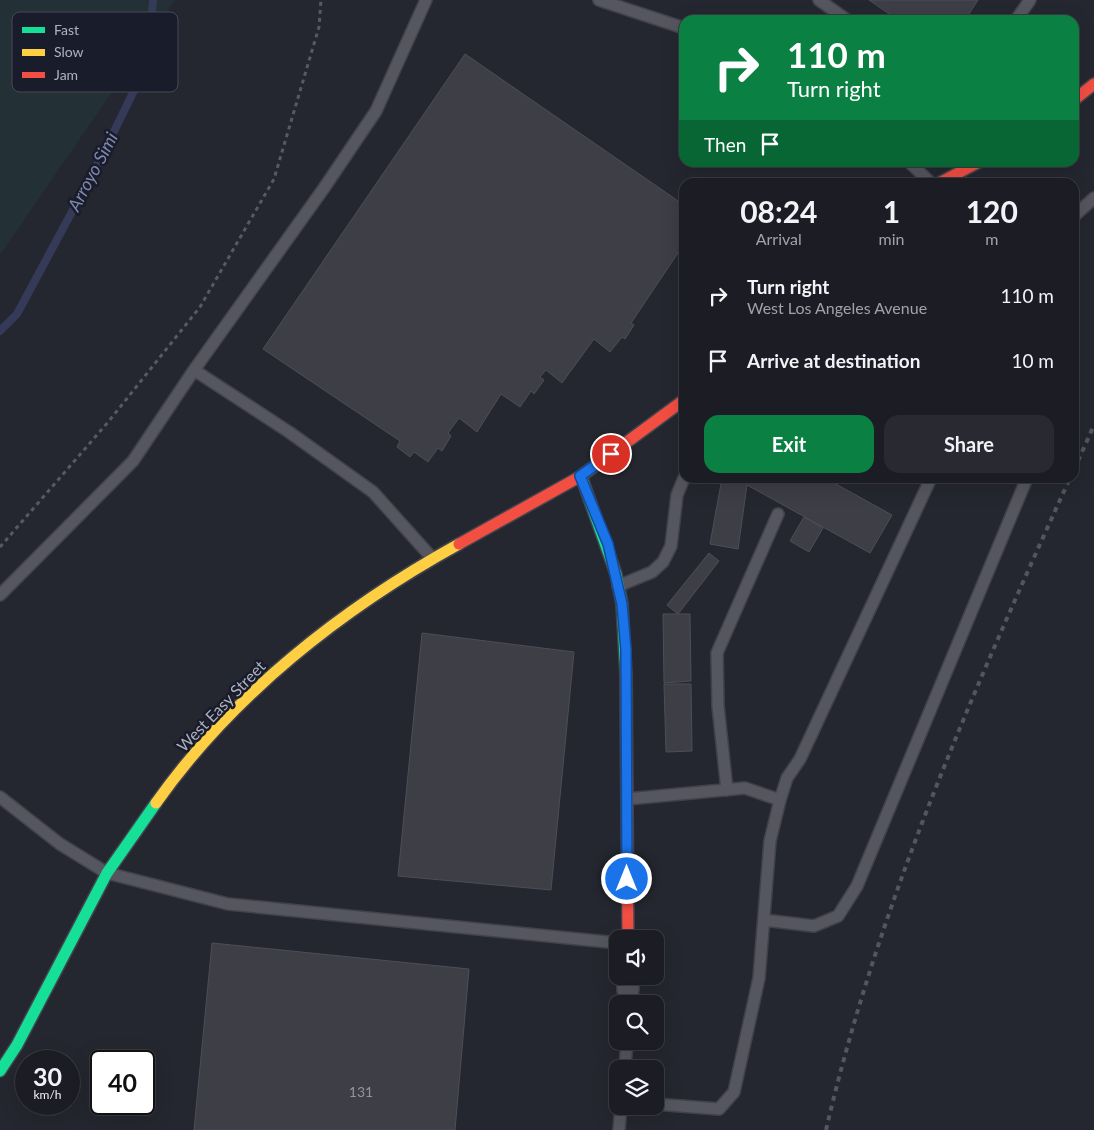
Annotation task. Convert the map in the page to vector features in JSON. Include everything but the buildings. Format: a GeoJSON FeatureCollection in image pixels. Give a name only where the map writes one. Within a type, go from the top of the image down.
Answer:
{"type":"FeatureCollection","features":[{"type":"Feature","properties":{"kind":"street"},"geometry":{"type":"LineString","coordinates":[[1079,96],[1094,84]]}},
{"type":"Feature","properties":{"kind":"street"},"geometry":{"type":"LineString","coordinates":[[949,178],[970,167]]}},
{"type":"Feature","properties":{"kind":"street","name":"West Easy Street"},"geometry":{"type":"LineString","coordinates":[[0,1071],[17,1045],[107,873],[176,775],[252,692],[339,619],[433,559],[580,476],[679,404]]}},
{"type":"Feature","properties":{"kind":"street"},"geometry":{"type":"LineString","coordinates":[[580,476],[608,544],[618,586],[626,650],[628,930]]}},
{"type":"Feature","properties":{"kind":"lane"},"geometry":{"type":"LineString","coordinates":[[0,596],[134,461],[194,370],[376,112],[426,0]]}},
{"type":"Feature","properties":{"kind":"lane"},"geometry":{"type":"LineString","coordinates":[[600,0],[679,26]]}},
{"type":"Feature","properties":{"kind":"lane"},"geometry":{"type":"LineString","coordinates":[[819,0],[840,15]]}},
{"type":"Feature","properties":{"kind":"lane"},"geometry":{"type":"LineString","coordinates":[[1020,15],[1030,0]]}},
{"type":"Feature","properties":{"kind":"lane"},"geometry":{"type":"LineString","coordinates":[[914,167],[926,178]]}},
{"type":"Feature","properties":{"kind":"lane"},"geometry":{"type":"LineString","coordinates":[[1079,212],[1094,198]]}},
{"type":"Feature","properties":{"kind":"lane"},"geometry":{"type":"LineString","coordinates":[[194,370],[289,432],[373,492],[433,559]]}},
{"type":"Feature","properties":{"kind":"lane"},"geometry":{"type":"LineString","coordinates":[[673,408],[679,413]]}},
{"type":"Feature","properties":{"kind":"lane"},"geometry":{"type":"LineString","coordinates":[[618,586],[652,572],[663,562],[671,546],[677,495],[682,483]]}},
{"type":"Feature","properties":{"kind":"lane"},"geometry":{"type":"LineString","coordinates":[[664,1105],[719,1109],[734,1092],[759,978],[770,841],[787,778],[800,759],[929,483]]}},
{"type":"Feature","properties":{"kind":"lane"},"geometry":{"type":"LineString","coordinates":[[764,920],[814,926],[838,916],[857,886],[1025,483]]}},
{"type":"Feature","properties":{"kind":"lane"},"geometry":{"type":"LineString","coordinates":[[727,790],[718,706],[717,654],[778,514]]}},
{"type":"Feature","properties":{"kind":"lane"},"geometry":{"type":"LineString","coordinates":[[627,799],[745,788],[780,800]]}},
{"type":"Feature","properties":{"kind":"lane"},"geometry":{"type":"LineString","coordinates":[[0,797],[60,844],[107,873],[228,904],[609,942]]}},
{"type":"Feature","properties":{"kind":"lane"},"geometry":{"type":"LineString","coordinates":[[619,1130],[620,1115]]}},
{"type":"Feature","properties":{"kind":"path"},"geometry":{"type":"LineString","coordinates":[[0,547],[110,421],[200,307],[274,179],[319,28],[321,0]]}},
{"type":"Feature","properties":{"kind":"shaded area"},"geometry":{"type":"Polygon","coordinates":[[[0,0],[175,0],[167,12],[12,12],[12,92],[112,92],[0,255],[0,0]]]}},
{"type":"Feature","properties":{"kind":"waterway","name":"Arroyo Simi"},"geometry":{"type":"LineString","coordinates":[[152,12],[153,0]]}},
{"type":"Feature","properties":{"kind":"waterway","name":"Arroyo Simi"},"geometry":{"type":"LineString","coordinates":[[0,331],[17,314],[103,154],[133,92]]}},
{"type":"Feature","properties":{"kind":"railway"},"geometry":{"type":"LineString","coordinates":[[1079,459],[1094,425]]}},
{"type":"Feature","properties":{"kind":"railway"},"geometry":{"type":"LineString","coordinates":[[826,1130],[848,1045],[901,879],[965,717],[1068,483]]}},
{"type":"Feature","properties":{"kind":"traffic: fast"},"geometry":{"type":"LineString","coordinates":[[581,476],[616,574],[622,604],[626,675]]}},
{"type":"Feature","properties":{"kind":"traffic: fast"},"geometry":{"type":"LineString","coordinates":[[0,1071],[17,1045],[107,873],[156,803]]}},
{"type":"Feature","properties":{"kind":"traffic: slow"},"geometry":{"type":"LineString","coordinates":[[156,803],[186,763],[220,726],[255,690],[293,657],[332,625],[374,596],[459,544]]}},
{"type":"Feature","properties":{"kind":"traffic: jam"},"geometry":{"type":"LineString","coordinates":[[1079,96],[1094,84]]}},
{"type":"Feature","properties":{"kind":"traffic: jam"},"geometry":{"type":"LineString","coordinates":[[949,178],[970,167]]}},
{"type":"Feature","properties":{"kind":"traffic: jam"},"geometry":{"type":"LineString","coordinates":[[459,544],[581,476],[679,404]]}},
{"type":"Feature","properties":{"kind":"traffic: jam"},"geometry":{"type":"LineString","coordinates":[[626,675],[628,930]]}},
{"type":"Feature","properties":{"kind":"route"},"geometry":{"type":"LineString","coordinates":[[611,454],[580,476],[608,544],[622,604],[626,650],[627,879]]}}]}
